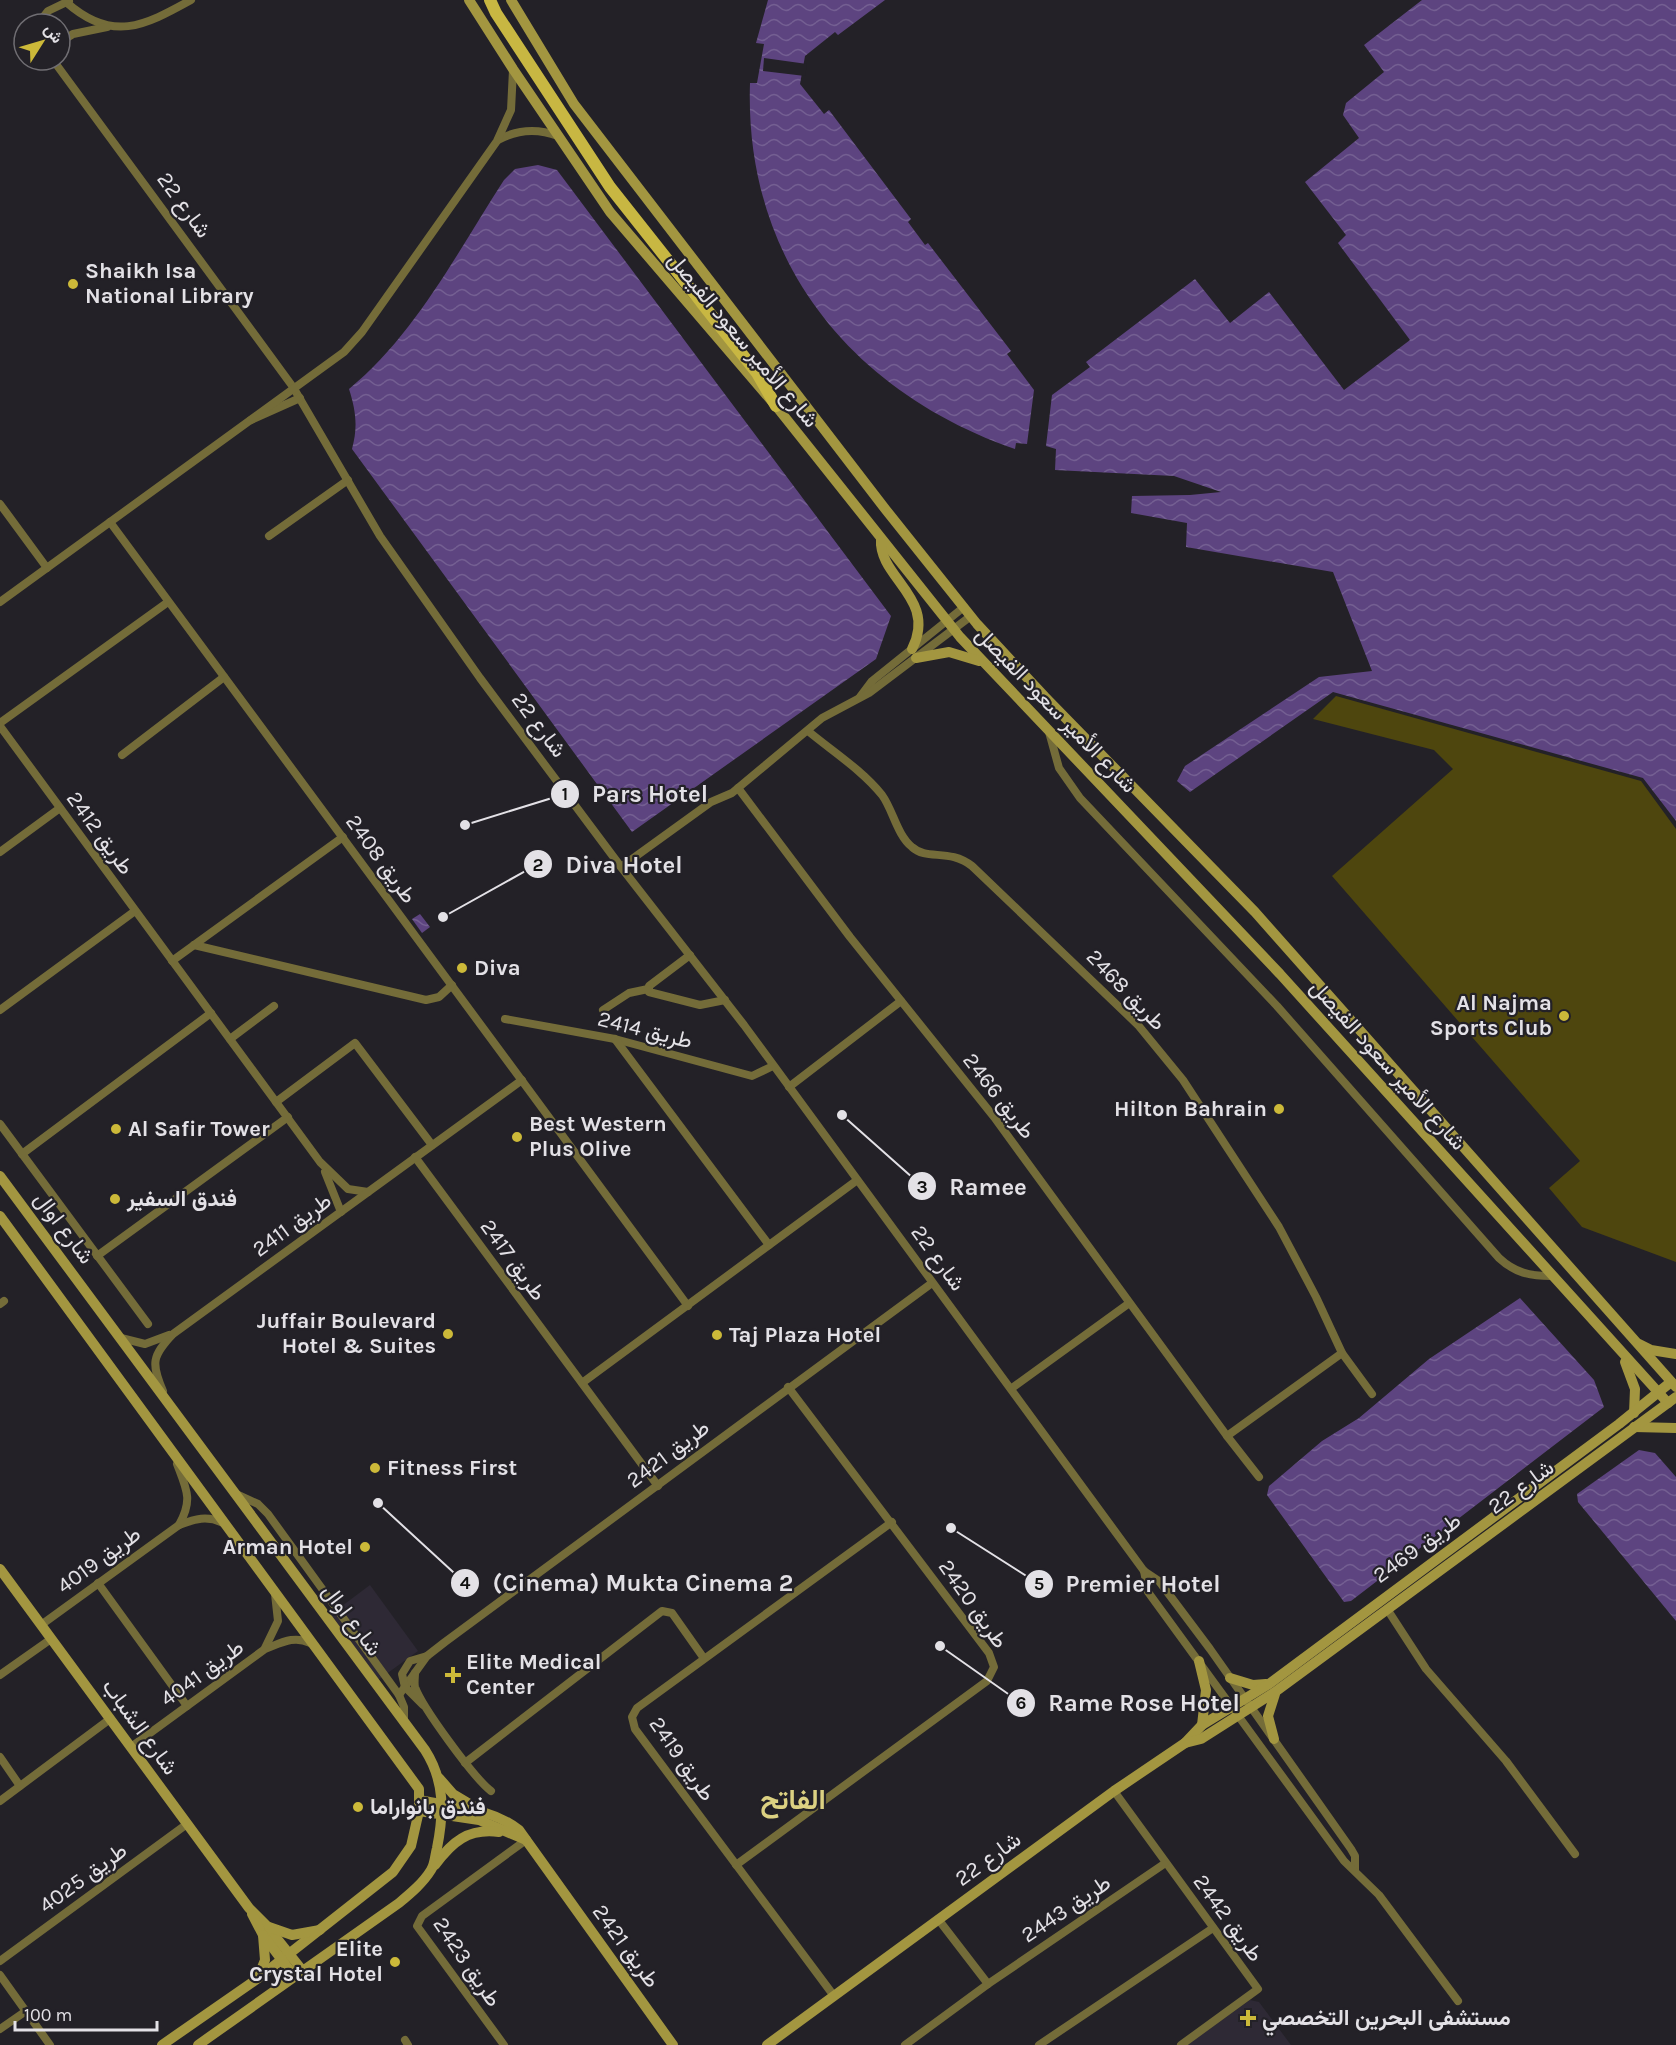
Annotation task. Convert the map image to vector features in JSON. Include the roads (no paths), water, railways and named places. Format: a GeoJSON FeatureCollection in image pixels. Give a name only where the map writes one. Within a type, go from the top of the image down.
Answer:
{"type":"FeatureCollection","features":[{"type":"Feature","properties":{"kind":"main road"},"geometry":{"type":"LineString","coordinates":[[490,0],[496,13],[610,187],[757,373],[776,406]]}},
{"type":"Feature","properties":{"kind":"street"},"geometry":{"type":"LineString","coordinates":[[47,12],[68,1],[88,19],[111,27],[124,28],[153,21],[191,0]]}},
{"type":"Feature","properties":{"kind":"street","name":"شارع الأمير سعود الفيصل"},"geometry":{"type":"LineString","coordinates":[[469,0],[558,136],[629,236],[776,406],[950,625],[982,662],[1280,974],[1658,1393],[1672,1400]]}},
{"type":"Feature","properties":{"kind":"street","name":"شارع الأمير سعود الفيصل"},"geometry":{"type":"LineString","coordinates":[[511,0],[581,113],[971,616],[1045,697],[1270,928],[1673,1384]]}},
{"type":"Feature","properties":{"kind":"street"},"geometry":{"type":"LineString","coordinates":[[72,35],[111,27]]}},
{"type":"Feature","properties":{"kind":"street"},"geometry":{"type":"LineString","coordinates":[[1,599],[335,359],[358,338],[497,141],[511,111],[513,69]]}},
{"type":"Feature","properties":{"kind":"street","name":"شارع 22"},"geometry":{"type":"LineString","coordinates":[[62,72],[293,387],[410,580],[621,867],[725,1000],[856,1181],[1012,1388],[1144,1571],[1159,1581],[1351,1849],[1355,1856],[1355,1870]]}},
{"type":"Feature","properties":{"kind":"street"},"geometry":{"type":"LineString","coordinates":[[497,141],[522,131],[535,130],[558,136]]}},
{"type":"Feature","properties":{"kind":"street"},"geometry":{"type":"LineString","coordinates":[[247,422],[300,398]]}},
{"type":"Feature","properties":{"kind":"street"},"geometry":{"type":"LineString","coordinates":[[269,536],[348,480]]}},
{"type":"Feature","properties":{"kind":"street"},"geometry":{"type":"LineString","coordinates":[[0,504],[47,568]]}},
{"type":"Feature","properties":{"kind":"street","name":"طريق 2408"},"geometry":{"type":"LineString","coordinates":[[110,522],[688,1306]]}},
{"type":"Feature","properties":{"kind":"street"},"geometry":{"type":"LineString","coordinates":[[881,539],[882,553],[908,594],[917,614],[918,636],[914,654]]}},
{"type":"Feature","properties":{"kind":"street","name":"طريق 2412"},"geometry":{"type":"LineString","coordinates":[[168,602],[0,724],[135,912],[320,1162],[348,1189],[368,1192]]}},
{"type":"Feature","properties":{"kind":"street"},"geometry":{"type":"LineString","coordinates":[[621,867],[711,802],[738,788],[822,718],[859,699],[950,625],[964,607]]}},
{"type":"Feature","properties":{"kind":"street"},"geometry":{"type":"LineString","coordinates":[[950,625],[971,616]]}},
{"type":"Feature","properties":{"kind":"street"},"geometry":{"type":"LineString","coordinates":[[914,654],[949,652],[982,662]]}},
{"type":"Feature","properties":{"kind":"street"},"geometry":{"type":"LineString","coordinates":[[122,755],[224,677]]}},
{"type":"Feature","properties":{"kind":"street","name":"طريق 2468"},"geometry":{"type":"LineString","coordinates":[[808,731],[875,787],[888,804],[909,846],[921,853],[961,857],[1138,1025],[1196,1099],[1279,1227],[1307,1278],[1342,1353],[1372,1394]]}},
{"type":"Feature","properties":{"kind":"street"},"geometry":{"type":"LineString","coordinates":[[1049,732],[1059,768],[1080,798],[1277,1006],[1499,1258],[1515,1270],[1533,1276],[1551,1276]]}},
{"type":"Feature","properties":{"kind":"street","name":"طريق 2466"},"geometry":{"type":"LineString","coordinates":[[738,788],[901,1001],[1000,1124],[1128,1304],[1259,1477]]}},
{"type":"Feature","properties":{"kind":"street"},"geometry":{"type":"LineString","coordinates":[[0,852],[60,808]]}},
{"type":"Feature","properties":{"kind":"street"},"geometry":{"type":"LineString","coordinates":[[172,961],[343,837]]}},
{"type":"Feature","properties":{"kind":"street"},"geometry":{"type":"LineString","coordinates":[[0,1010],[135,912]]}},
{"type":"Feature","properties":{"kind":"street"},"geometry":{"type":"LineString","coordinates":[[194,945],[426,1000],[439,998],[452,985]]}},
{"type":"Feature","properties":{"kind":"street"},"geometry":{"type":"LineString","coordinates":[[603,1010],[629,993],[648,989],[690,955]]}},
{"type":"Feature","properties":{"kind":"street"},"geometry":{"type":"LineString","coordinates":[[648,989],[651,993],[694,1004],[706,1005],[725,1000]]}},
{"type":"Feature","properties":{"kind":"street"},"geometry":{"type":"LineString","coordinates":[[789,1087],[901,1001]]}},
{"type":"Feature","properties":{"kind":"street"},"geometry":{"type":"LineString","coordinates":[[230,1039],[274,1006]]}},
{"type":"Feature","properties":{"kind":"street"},"geometry":{"type":"LineString","coordinates":[[22,1154],[211,1013]]}},
{"type":"Feature","properties":{"kind":"street","name":"طريق 2414"},"geometry":{"type":"LineString","coordinates":[[506,1019],[615,1039],[753,1076],[773,1066]]}},
{"type":"Feature","properties":{"kind":"street"},"geometry":{"type":"LineString","coordinates":[[615,1039],[769,1245]]}},
{"type":"Feature","properties":{"kind":"street"},"geometry":{"type":"LineString","coordinates":[[276,1102],[355,1043],[432,1145]]}},
{"type":"Feature","properties":{"kind":"street","name":"طريق 2411"},"geometry":{"type":"LineString","coordinates":[[170,1407],[154,1364],[159,1349],[173,1334],[522,1080]]}},
{"type":"Feature","properties":{"kind":"street"},"geometry":{"type":"LineString","coordinates":[[98,1256],[288,1117]]}},
{"type":"Feature","properties":{"kind":"street"},"geometry":{"type":"LineString","coordinates":[[0,1124],[148,1324]]}},
{"type":"Feature","properties":{"kind":"street","name":"طريق 2417"},"geometry":{"type":"LineString","coordinates":[[416,1157],[658,1486]]}},
{"type":"Feature","properties":{"kind":"street","name":"طريق 2412"},"geometry":{"type":"LineString","coordinates":[[320,1162],[341,1212]]}},
{"type":"Feature","properties":{"kind":"street","name":"شارع اوال"},"geometry":{"type":"LineString","coordinates":[[0,1176],[434,1763],[443,1810],[433,1868]]}},
{"type":"Feature","properties":{"kind":"street"},"geometry":{"type":"LineString","coordinates":[[582,1383],[856,1181]]}},
{"type":"Feature","properties":{"kind":"street","name":"شارع اوال"},"geometry":{"type":"LineString","coordinates":[[0,1216],[406,1769],[419,1789],[419,1805]]}},
{"type":"Feature","properties":{"kind":"street","name":"طريق 2421"},"geometry":{"type":"LineString","coordinates":[[405,1687],[401,1679],[406,1665],[427,1656],[788,1387],[932,1283]]}},
{"type":"Feature","properties":{"kind":"street"},"geometry":{"type":"LineString","coordinates":[[1012,1388],[1128,1304]]}},
{"type":"Feature","properties":{"kind":"street","name":"طريق 2411"},"geometry":{"type":"LineString","coordinates":[[121,1338],[145,1344],[173,1334]]}},
{"type":"Feature","properties":{"kind":"street"},"geometry":{"type":"LineString","coordinates":[[1634,1341],[1652,1350],[1676,1354]]}},
{"type":"Feature","properties":{"kind":"street"},"geometry":{"type":"LineString","coordinates":[[1618,1349],[1635,1389],[1634,1413]]}},
{"type":"Feature","properties":{"kind":"street"},"geometry":{"type":"LineString","coordinates":[[1227,1437],[1342,1353]]}},
{"type":"Feature","properties":{"kind":"street","name":"طريق 2469"},"geometry":{"type":"LineString","coordinates":[[1185,1743],[1202,1725],[1231,1706],[1244,1698],[1272,1688],[1658,1393],[1673,1384]]}},
{"type":"Feature","properties":{"kind":"street","name":"طريق 2420"},"geometry":{"type":"LineString","coordinates":[[736,1865],[987,1681],[994,1667],[989,1653],[788,1387]]}},
{"type":"Feature","properties":{"kind":"street","name":"شارع 22"},"geometry":{"type":"LineString","coordinates":[[767,2045],[1114,1791],[1185,1743],[1201,1739],[1252,1708],[1272,1688],[1387,1609],[1672,1400]]}},
{"type":"Feature","properties":{"kind":"street"},"geometry":{"type":"LineString","coordinates":[[1634,1427],[1676,1428]]}},
{"type":"Feature","properties":{"kind":"street"},"geometry":{"type":"LineString","coordinates":[[174,1454],[189,1497],[188,1510],[179,1525]]}},
{"type":"Feature","properties":{"kind":"street"},"geometry":{"type":"LineString","coordinates":[[234,1493],[263,1508],[399,1695],[404,1707],[404,1722]]}},
{"type":"Feature","properties":{"kind":"street","name":"طريق 4019"},"geometry":{"type":"LineString","coordinates":[[41,1625],[179,1525],[212,1517],[225,1523]]}},
{"type":"Feature","properties":{"kind":"street","name":"طريق 2419"},"geometry":{"type":"LineString","coordinates":[[834,1996],[634,1729],[632,1718],[637,1708],[704,1657],[892,1522]]}},
{"type":"Feature","properties":{"kind":"street","name":"شارع الشباب"},"geometry":{"type":"LineString","coordinates":[[0,1569],[298,1973]]}},
{"type":"Feature","properties":{"kind":"street","name":"شارع 22"},"geometry":{"type":"LineString","coordinates":[[1144,1571],[1148,1592],[1238,1717],[1344,1862],[1379,1895],[1458,2001]]}},
{"type":"Feature","properties":{"kind":"street"},"geometry":{"type":"LineString","coordinates":[[98,1583],[187,1706]]}},
{"type":"Feature","properties":{"kind":"street","name":"طريق 4041"},"geometry":{"type":"LineString","coordinates":[[265,1649],[278,1621],[275,1593]]}},
{"type":"Feature","properties":{"kind":"street"},"geometry":{"type":"LineString","coordinates":[[1387,1609],[1426,1669],[1506,1761],[1575,1854]]}},
{"type":"Feature","properties":{"kind":"street"},"geometry":{"type":"LineString","coordinates":[[465,1763],[662,1611],[672,1613],[704,1657]]}},
{"type":"Feature","properties":{"kind":"street","name":"طريق 4041"},"geometry":{"type":"LineString","coordinates":[[131,1748],[265,1649],[287,1640],[300,1638],[313,1644]]}},
{"type":"Feature","properties":{"kind":"street"},"geometry":{"type":"LineString","coordinates":[[0,1675],[51,1639]]}},
{"type":"Feature","properties":{"kind":"street","name":"طريق 2421"},"geometry":{"type":"LineString","coordinates":[[399,1695],[427,1656]]}},
{"type":"Feature","properties":{"kind":"street"},"geometry":{"type":"LineString","coordinates":[[1199,1661],[1206,1690],[1202,1725]]}},
{"type":"Feature","properties":{"kind":"street"},"geometry":{"type":"LineString","coordinates":[[415,1672],[415,1688],[429,1710],[465,1763],[491,1791]]}},
{"type":"Feature","properties":{"kind":"street"},"geometry":{"type":"LineString","coordinates":[[1230,1678],[1272,1688],[1268,1716],[1274,1739]]}},
{"type":"Feature","properties":{"kind":"street"},"geometry":{"type":"LineString","coordinates":[[405,1687],[429,1710]]}},
{"type":"Feature","properties":{"kind":"street"},"geometry":{"type":"LineString","coordinates":[[0,1801],[110,1719]]}},
{"type":"Feature","properties":{"kind":"street"},"geometry":{"type":"LineString","coordinates":[[0,1757],[20,1786]]}},
{"type":"Feature","properties":{"kind":"street"},"geometry":{"type":"LineString","coordinates":[[438,1778],[453,1794],[478,1809]]}},
{"type":"Feature","properties":{"kind":"street","name":"طريق 2442"},"geometry":{"type":"LineString","coordinates":[[1114,1791],[1164,1864],[1258,1989],[1181,2045]]}},
{"type":"Feature","properties":{"kind":"street"},"geometry":{"type":"LineString","coordinates":[[162,2045],[258,1979],[324,1929],[393,1872],[411,1845],[419,1805]]}},
{"type":"Feature","properties":{"kind":"street","name":"طريق 2421"},"geometry":{"type":"LineString","coordinates":[[419,1805],[479,1820],[526,1840]]}},
{"type":"Feature","properties":{"kind":"street","name":"طريق 2421"},"geometry":{"type":"LineString","coordinates":[[443,1810],[478,1809],[510,1823],[526,1840],[673,2045]]}},
{"type":"Feature","properties":{"kind":"street","name":"طريق 4025"},"geometry":{"type":"LineString","coordinates":[[0,1961],[188,1824]]}},
{"type":"Feature","properties":{"kind":"street"},"geometry":{"type":"LineString","coordinates":[[200,2044],[399,1903],[422,1883],[450,1846],[463,1836],[483,1831],[507,1833]]}},
{"type":"Feature","properties":{"kind":"street","name":"طريق 2423"},"geometry":{"type":"LineString","coordinates":[[504,2045],[417,1926],[422,1916],[526,1840]]}},
{"type":"Feature","properties":{"kind":"street","name":"طريق 2443"},"geometry":{"type":"LineString","coordinates":[[905,2045],[988,1984],[1164,1864]]}},
{"type":"Feature","properties":{"kind":"street"},"geometry":{"type":"LineString","coordinates":[[938,1919],[988,1984]]}},
{"type":"Feature","properties":{"kind":"street"},"geometry":{"type":"LineString","coordinates":[[1039,2045],[1213,1928]]}},
{"type":"Feature","properties":{"kind":"street"},"geometry":{"type":"LineString","coordinates":[[258,1979],[265,1960],[265,1930],[292,1935],[324,1929]]}},
{"type":"Feature","properties":{"kind":"street"},"geometry":{"type":"LineString","coordinates":[[0,1975],[50,2045]]}},
{"type":"Feature","properties":{"kind":"street"},"geometry":{"type":"LineString","coordinates":[[0,2029],[26,2011]]}},
{"type":"Feature","properties":{"kind":"water"},"geometry":{"type":"Polygon","coordinates":[[[768,0],[885,0],[838,35],[835,32],[805,56],[800,84],[824,114],[829,110],[911,219],[908,222],[925,245],[928,243],[1011,351],[1007,354],[1034,390],[1027,444],[1016,443],[1015,449],[956,424],[904,393],[858,355],[819,311],[788,262],[766,207],[753,147],[750,83],[757,83],[764,44],[756,43],[768,0]]]}},
{"type":"Feature","properties":{"kind":"water"},"geometry":{"type":"Polygon","coordinates":[[[1422,0],[1676,0],[1676,821],[1643,778],[1333,692],[1190,792],[1177,781],[1185,766],[1319,677],[1372,671],[1333,572],[1186,547],[1187,523],[1131,513],[1132,496],[1221,492],[1174,476],[1055,470],[1056,449],[1046,446],[1052,395],[1090,367],[1086,362],[1195,279],[1230,323],[1269,292],[1344,390],[1410,340],[1338,243],[1346,235],[1305,182],[1359,138],[1343,115],[1346,103],[1384,72],[1364,45],[1422,0]]]}},
{"type":"Feature","properties":{"kind":"water"},"geometry":{"type":"Polygon","coordinates":[[[538,165],[557,170],[891,616],[876,659],[632,832],[352,449],[355,419],[349,389],[395,344],[415,318],[504,180],[515,169],[538,165]]]}},
{"type":"Feature","properties":{"kind":"water"},"geometry":{"type":"Polygon","coordinates":[[[420,914],[430,927],[422,933],[412,919],[420,914]]]}},
{"type":"Feature","properties":{"kind":"water"},"geometry":{"type":"Polygon","coordinates":[[[1520,1298],[1594,1380],[1604,1407],[1351,1601],[1344,1602],[1267,1495],[1269,1486],[1322,1441],[1359,1418],[1429,1359],[1520,1298]]]}},
{"type":"Feature","properties":{"kind":"water"},"geometry":{"type":"Polygon","coordinates":[[[1639,1450],[1655,1453],[1676,1477],[1676,1621],[1578,1502],[1577,1494],[1639,1450]]]}},
{"type":"Feature","properties":{"kind":"place","name":"Shaikh Isa National Library"},"geometry":{"type":"Point","coordinates":[73,284]}},
{"type":"Feature","properties":{"kind":"place","name":"Pars Hotel"},"geometry":{"type":"Point","coordinates":[465,825]}},
{"type":"Feature","properties":{"kind":"place","name":"Diva Hotel"},"geometry":{"type":"Point","coordinates":[443,917]}},
{"type":"Feature","properties":{"kind":"place","name":"Diva"},"geometry":{"type":"Point","coordinates":[462,968]}},
{"type":"Feature","properties":{"kind":"place","name":"Al Najma Sports Club"},"geometry":{"type":"Point","coordinates":[1564,1016]}},
{"type":"Feature","properties":{"kind":"place","name":"Hilton Bahrain"},"geometry":{"type":"Point","coordinates":[1279,1109]}},
{"type":"Feature","properties":{"kind":"place","name":"Ramee"},"geometry":{"type":"Point","coordinates":[842,1115]}},
{"type":"Feature","properties":{"kind":"place","name":"Al Safir Tower"},"geometry":{"type":"Point","coordinates":[116,1129]}},
{"type":"Feature","properties":{"kind":"place","name":"Best Western Plus Olive"},"geometry":{"type":"Point","coordinates":[517,1137]}},
{"type":"Feature","properties":{"kind":"place","name":"فندق السفير"},"geometry":{"type":"Point","coordinates":[115,1199]}},
{"type":"Feature","properties":{"kind":"place","name":"Juffair Boulevard Hotel & Suites"},"geometry":{"type":"Point","coordinates":[448,1334]}},
{"type":"Feature","properties":{"kind":"place","name":"Taj Plaza Hotel"},"geometry":{"type":"Point","coordinates":[717,1335]}},
{"type":"Feature","properties":{"kind":"place","name":"Fitness First"},"geometry":{"type":"Point","coordinates":[375,1468]}},
{"type":"Feature","properties":{"kind":"place","name":"(Cinema) Mukta Cinema 2"},"geometry":{"type":"Point","coordinates":[378,1503]}},
{"type":"Feature","properties":{"kind":"place","name":"Premier Hotel"},"geometry":{"type":"Point","coordinates":[951,1528]}},
{"type":"Feature","properties":{"kind":"place","name":"Arman Hotel"},"geometry":{"type":"Point","coordinates":[365,1547]}},
{"type":"Feature","properties":{"kind":"place","name":"Rame Rose Hotel"},"geometry":{"type":"Point","coordinates":[940,1646]}},
{"type":"Feature","properties":{"kind":"place","name":"Elite Medical Center"},"geometry":{"type":"Point","coordinates":[453,1675]}},
{"type":"Feature","properties":{"kind":"place","name":"فندق بانواراما"},"geometry":{"type":"Point","coordinates":[358,1807]}},
{"type":"Feature","properties":{"kind":"place","name":"Elite Crystal Hotel"},"geometry":{"type":"Point","coordinates":[395,1962]}},
{"type":"Feature","properties":{"kind":"place","name":"مستشفى البحرين التخصصي"},"geometry":{"type":"Point","coordinates":[1248,2018]}},
{"type":"Feature","properties":{"kind":"district","name":"الفاتح"},"geometry":{"type":"Point","coordinates":[793,1799]}}]}
